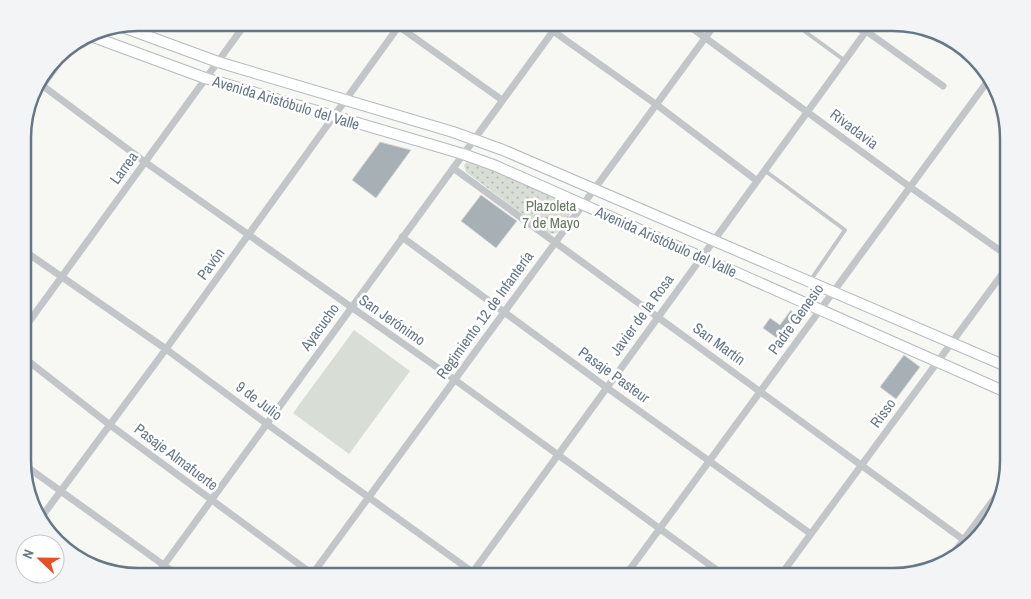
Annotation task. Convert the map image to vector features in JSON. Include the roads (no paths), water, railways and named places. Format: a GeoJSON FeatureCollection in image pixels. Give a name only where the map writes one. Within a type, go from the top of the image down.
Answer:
{"type":"FeatureCollection","features":[{"type":"Feature","properties":{"kind":"main road","name":"Avenida Aristóbulo del Valle"},"geometry":{"type":"LineString","coordinates":[[134,31],[218,62],[474,139],[595,189],[832,293],[1000,363]]}},
{"type":"Feature","properties":{"kind":"main road","name":"Avenida Aristóbulo del Valle"},"geometry":{"type":"LineString","coordinates":[[99,39],[205,78],[462,154],[496,166],[1000,390]]}},
{"type":"Feature","properties":{"kind":"street","name":"Larrea"},"geometry":{"type":"LineString","coordinates":[[31,320],[240,31]]}},
{"type":"Feature","properties":{"kind":"street","name":"Pavón"},"geometry":{"type":"LineString","coordinates":[[45,512],[334,117],[393,31]]}},
{"type":"Feature","properties":{"kind":"street"},"geometry":{"type":"LineString","coordinates":[[408,31],[502,100]]}},
{"type":"Feature","properties":{"kind":"street","name":"Ayacucho"},"geometry":{"type":"LineString","coordinates":[[164,567],[553,31]]}},
{"type":"Feature","properties":{"kind":"street"},"geometry":{"type":"LineString","coordinates":[[553,31],[657,105],[756,180]]}},
{"type":"Feature","properties":{"kind":"street","name":"Rivadavia"},"geometry":{"type":"LineString","coordinates":[[696,31],[1000,250]]}},
{"type":"Feature","properties":{"kind":"street","name":"Regimiento 12 de Infantería"},"geometry":{"type":"LineString","coordinates":[[319,568],[710,31]]}},
{"type":"Feature","properties":{"kind":"street"},"geometry":{"type":"LineString","coordinates":[[866,31],[943,86]]}},
{"type":"Feature","properties":{"kind":"street","name":"Javier de la Rosa"},"geometry":{"type":"LineString","coordinates":[[478,568],[756,180],[866,31]]}},
{"type":"Feature","properties":{"kind":"street","name":"Padre Genesio"},"geometry":{"type":"LineString","coordinates":[[631,568],[985,85]]}},
{"type":"Feature","properties":{"kind":"street","name":"San Jerónimo"},"geometry":{"type":"LineString","coordinates":[[45,87],[145,162],[455,380],[714,568]]}},
{"type":"Feature","properties":{"kind":"street","name":"San Martín"},"geometry":{"type":"LineString","coordinates":[[453,168],[964,540]]}},
{"type":"Feature","properties":{"kind":"street","name":"Pasaje Pasteur"},"geometry":{"type":"LineString","coordinates":[[402,237],[606,388],[811,534]]}},
{"type":"Feature","properties":{"kind":"street","name":"9 de Julio"},"geometry":{"type":"LineString","coordinates":[[31,255],[166,348],[464,568]]}},
{"type":"Feature","properties":{"kind":"street","name":"Risso"},"geometry":{"type":"LineString","coordinates":[[786,568],[1000,277]]}},
{"type":"Feature","properties":{"kind":"street","name":"Pasaje Almafuerte"},"geometry":{"type":"LineString","coordinates":[[31,363],[110,425],[302,568]]}},
{"type":"Feature","properties":{"kind":"street"},"geometry":{"type":"LineString","coordinates":[[32,470],[164,567]]}},
{"type":"Feature","properties":{"kind":"street"},"geometry":{"type":"LineString","coordinates":[[972,532],[990,504]]}},
{"type":"Feature","properties":{"kind":"lane"},"geometry":{"type":"LineString","coordinates":[[804,31],[844,60]]}},
{"type":"Feature","properties":{"kind":"lane"},"geometry":{"type":"LineString","coordinates":[[764,170],[845,230],[808,282]]}},
{"type":"Feature","properties":{"kind":"park label","name":"Plazoleta 7 de Mayo"},"geometry":{"type":"Point","coordinates":[551,214]}}]}
